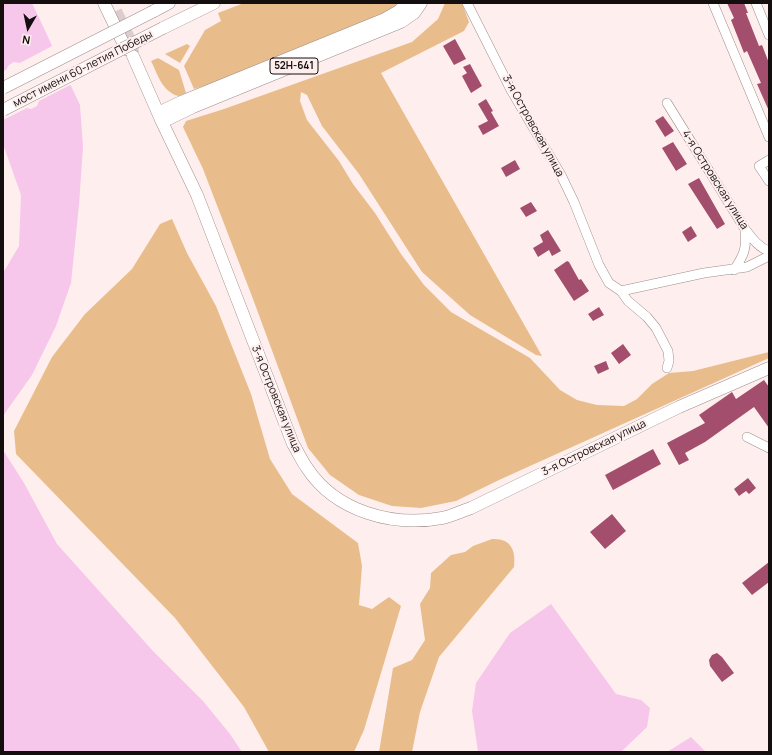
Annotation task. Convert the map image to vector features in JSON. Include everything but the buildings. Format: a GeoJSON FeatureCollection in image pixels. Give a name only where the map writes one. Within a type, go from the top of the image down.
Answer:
{"type":"FeatureCollection","features":[{"type":"Feature","properties":{"kind":"main road","name":"3-я Островская улица"},"geometry":{"type":"LineString","coordinates":[[104,3],[197,195],[293,444],[307,469],[324,487],[341,501],[362,511],[381,517],[398,520],[420,521],[444,518],[471,508],[679,407],[769,368]]}},
{"type":"Feature","properties":{"kind":"main road","name":"мост имени 60-летия Победы"},"geometry":{"type":"LineString","coordinates":[[3,88],[169,3]]}},
{"type":"Feature","properties":{"kind":"main road","name":"мост имени 60-летия Победы"},"geometry":{"type":"LineString","coordinates":[[3,110],[214,3]]}},
{"type":"Feature","properties":{"kind":"main road","name":"52Н-641"},"geometry":{"type":"LineString","coordinates":[[160,118],[181,102],[385,19],[399,11],[408,3]]}},
{"type":"Feature","properties":{"kind":"main road","name":"52Н-641"},"geometry":{"type":"LineString","coordinates":[[160,118],[193,107],[401,22],[414,12],[421,3]]}},
{"type":"Feature","properties":{"kind":"street","name":"3-я Островская улица"},"geometry":{"type":"LineString","coordinates":[[466,3],[511,90],[561,175],[574,202],[599,265],[609,282],[621,291],[628,301],[647,317],[656,328],[668,351],[669,361],[667,368]]}},
{"type":"Feature","properties":{"kind":"street"},"geometry":{"type":"LineString","coordinates":[[713,3],[767,125],[769,137]]}},
{"type":"Feature","properties":{"kind":"street"},"geometry":{"type":"LineString","coordinates":[[756,3],[769,35]]}},
{"type":"Feature","properties":{"kind":"street","name":"4-я Островская улица"},"geometry":{"type":"LineString","coordinates":[[667,103],[753,241],[769,251]]}},
{"type":"Feature","properties":{"kind":"street"},"geometry":{"type":"LineString","coordinates":[[769,160],[760,166],[769,181]]}},
{"type":"Feature","properties":{"kind":"street"},"geometry":{"type":"LineString","coordinates":[[734,270],[743,257],[747,243],[745,229]]}},
{"type":"Feature","properties":{"kind":"street"},"geometry":{"type":"LineString","coordinates":[[621,291],[704,273],[747,267],[769,256]]}},
{"type":"Feature","properties":{"kind":"street"},"geometry":{"type":"LineString","coordinates":[[747,437],[769,448]]}},
{"type":"Feature","properties":{"kind":"shaded area"},"geometry":{"type":"Polygon","coordinates":[[[3,3],[32,3],[80,105],[83,147],[71,283],[56,326],[32,375],[3,416],[3,273],[19,246],[21,195],[3,144],[3,3]]]}},
{"type":"Feature","properties":{"kind":"shaded area"},"geometry":{"type":"Polygon","coordinates":[[[244,3],[402,3],[395,9],[218,82],[194,89],[184,66],[205,30],[221,21],[218,13],[244,3]]]}},
{"type":"Feature","properties":{"kind":"shaded area"},"geometry":{"type":"Polygon","coordinates":[[[445,3],[462,3],[469,22],[464,31],[381,73],[542,356],[536,355],[470,315],[422,272],[359,174],[322,126],[307,95],[301,92],[300,101],[307,120],[339,161],[353,184],[375,213],[401,254],[424,285],[451,312],[530,358],[560,390],[577,400],[597,405],[624,406],[637,399],[652,384],[669,373],[693,371],[769,352],[769,358],[499,480],[456,501],[421,508],[392,506],[359,495],[330,475],[308,448],[203,169],[183,127],[186,121],[224,109],[412,42],[438,19],[445,3]]]}},
{"type":"Feature","properties":{"kind":"shaded area"},"geometry":{"type":"Polygon","coordinates":[[[187,44],[190,46],[180,63],[165,54],[187,44]]]}},
{"type":"Feature","properties":{"kind":"shaded area"},"geometry":{"type":"Polygon","coordinates":[[[158,58],[179,70],[186,93],[178,96],[173,94],[164,86],[151,61],[158,58]]]}},
{"type":"Feature","properties":{"kind":"shaded area"},"geometry":{"type":"Polygon","coordinates":[[[172,219],[187,253],[216,306],[251,394],[270,459],[292,494],[358,543],[362,566],[359,605],[372,609],[389,597],[401,606],[364,730],[354,752],[269,752],[244,707],[175,618],[16,454],[14,431],[52,357],[85,314],[132,269],[160,224],[172,219]]]}},
{"type":"Feature","properties":{"kind":"shaded area"},"geometry":{"type":"Polygon","coordinates":[[[3,450],[24,483],[57,544],[153,651],[203,701],[230,734],[242,752],[3,752],[3,450]]]}},
{"type":"Feature","properties":{"kind":"shaded area"},"geometry":{"type":"Polygon","coordinates":[[[492,539],[504,541],[511,546],[514,555],[514,567],[439,657],[420,712],[412,752],[379,752],[393,668],[412,660],[425,640],[420,604],[430,588],[431,573],[451,555],[465,552],[473,546],[492,539]]]}},
{"type":"Feature","properties":{"kind":"shaded area"},"geometry":{"type":"Polygon","coordinates":[[[551,604],[616,694],[641,700],[650,708],[647,727],[621,752],[478,752],[472,711],[476,683],[510,633],[551,604]]]}},
{"type":"Feature","properties":{"kind":"shaded area"},"geometry":{"type":"Polygon","coordinates":[[[691,737],[706,752],[667,752],[691,737]]]}},
{"type":"Feature","properties":{"kind":"pier"},"geometry":{"type":"Polygon","coordinates":[[[54,45],[72,84],[39,101],[37,106],[31,109],[27,108],[3,120],[3,71],[14,62],[20,63],[54,45]]]}},
{"type":"Feature","properties":{"kind":"tunnel"},"geometry":{"type":"LineString","coordinates":[[116,11],[132,44],[133,53]]}}]}
